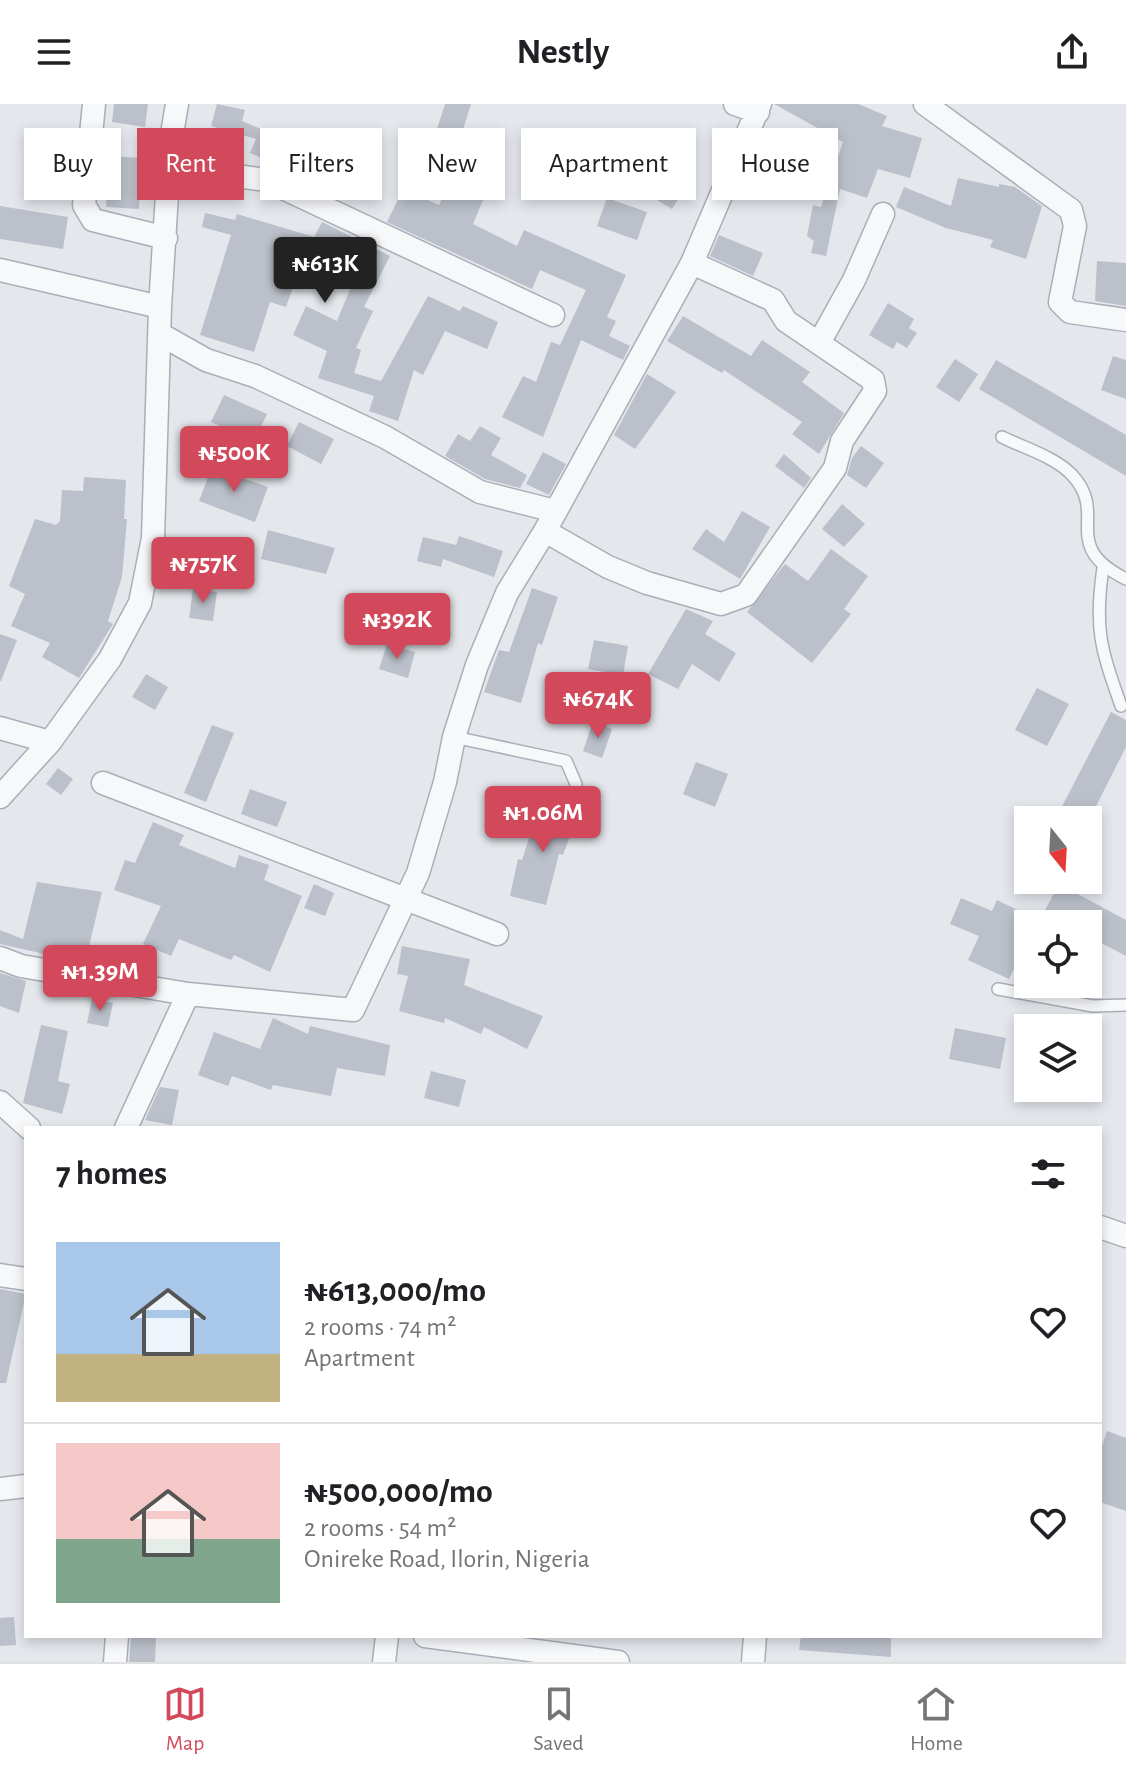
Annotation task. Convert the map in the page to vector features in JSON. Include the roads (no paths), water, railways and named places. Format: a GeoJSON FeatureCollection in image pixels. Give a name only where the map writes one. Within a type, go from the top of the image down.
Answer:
{"type":"FeatureCollection","features":[{"type":"Feature","properties":{"kind":"street"},"geometry":{"type":"LineString","coordinates":[[94,104],[84,205],[87,214],[99,222],[166,238]]}},
{"type":"Feature","properties":{"kind":"street"},"geometry":{"type":"LineString","coordinates":[[173,128],[177,104]]}},
{"type":"Feature","properties":{"kind":"street"},"geometry":{"type":"LineString","coordinates":[[0,958],[21,966],[188,994],[353,1010],[418,873],[445,782],[454,737],[477,665],[507,593],[692,263],[759,108],[735,104]]}},
{"type":"Feature","properties":{"kind":"street"},"geometry":{"type":"LineString","coordinates":[[925,104],[1071,210],[1075,226],[1060,302],[1070,312],[1126,320]]}},
{"type":"Feature","properties":{"kind":"street"},"geometry":{"type":"LineString","coordinates":[[244,177],[266,180],[553,315]]}},
{"type":"Feature","properties":{"kind":"street"},"geometry":{"type":"LineString","coordinates":[[0,797],[50,742],[110,659],[140,603],[153,538],[152,478],[160,405],[160,307],[168,200]]}},
{"type":"Feature","properties":{"kind":"street"},"geometry":{"type":"LineString","coordinates":[[819,343],[854,280],[883,214]]}},
{"type":"Feature","properties":{"kind":"street"},"geometry":{"type":"LineString","coordinates":[[160,334],[206,360],[255,376],[385,437],[480,492],[550,521],[608,567],[647,583],[721,604],[746,595],[835,468],[842,441],[875,391],[873,380],[786,321],[773,300],[692,263]]}},
{"type":"Feature","properties":{"kind":"street"},"geometry":{"type":"LineString","coordinates":[[0,270],[160,307]]}},
{"type":"Feature","properties":{"kind":"street"},"geometry":{"type":"LineString","coordinates":[[0,728],[50,742]]}},
{"type":"Feature","properties":{"kind":"street"},"geometry":{"type":"LineString","coordinates":[[103,783],[497,934]]}},
{"type":"Feature","properties":{"kind":"street"},"geometry":{"type":"LineString","coordinates":[[127,1126],[188,994]]}},
{"type":"Feature","properties":{"kind":"street"},"geometry":{"type":"LineString","coordinates":[[0,1102],[27,1126]]}},
{"type":"Feature","properties":{"kind":"street"},"geometry":{"type":"LineString","coordinates":[[1102,1228],[1126,1236]]}},
{"type":"Feature","properties":{"kind":"street"},"geometry":{"type":"LineString","coordinates":[[0,1275],[24,1279]]}},
{"type":"Feature","properties":{"kind":"street"},"geometry":{"type":"LineString","coordinates":[[0,1489],[24,1486]]}},
{"type":"Feature","properties":{"kind":"street"},"geometry":{"type":"LineString","coordinates":[[115,1662],[117,1638]]}},
{"type":"Feature","properties":{"kind":"street"},"geometry":{"type":"LineString","coordinates":[[384,1662],[387,1638]]}},
{"type":"Feature","properties":{"kind":"street"},"geometry":{"type":"LineString","coordinates":[[455,1638],[575,1646],[618,1662]]}},
{"type":"Feature","properties":{"kind":"street"},"geometry":{"type":"LineString","coordinates":[[753,1662],[755,1638]]}},
{"type":"Feature","properties":{"kind":"lane"},"geometry":{"type":"LineString","coordinates":[[1002,437],[1057,463],[1073,476],[1083,492],[1088,514],[1087,544],[1103,568],[1126,579]]}},
{"type":"Feature","properties":{"kind":"lane"},"geometry":{"type":"LineString","coordinates":[[1103,568],[1097,624],[1100,645],[1121,706]]}},
{"type":"Feature","properties":{"kind":"lane"},"geometry":{"type":"LineString","coordinates":[[454,737],[566,761],[576,784]]}},
{"type":"Feature","properties":{"kind":"lane"},"geometry":{"type":"LineString","coordinates":[[998,989],[1093,1006],[1126,1005]]}}]}
